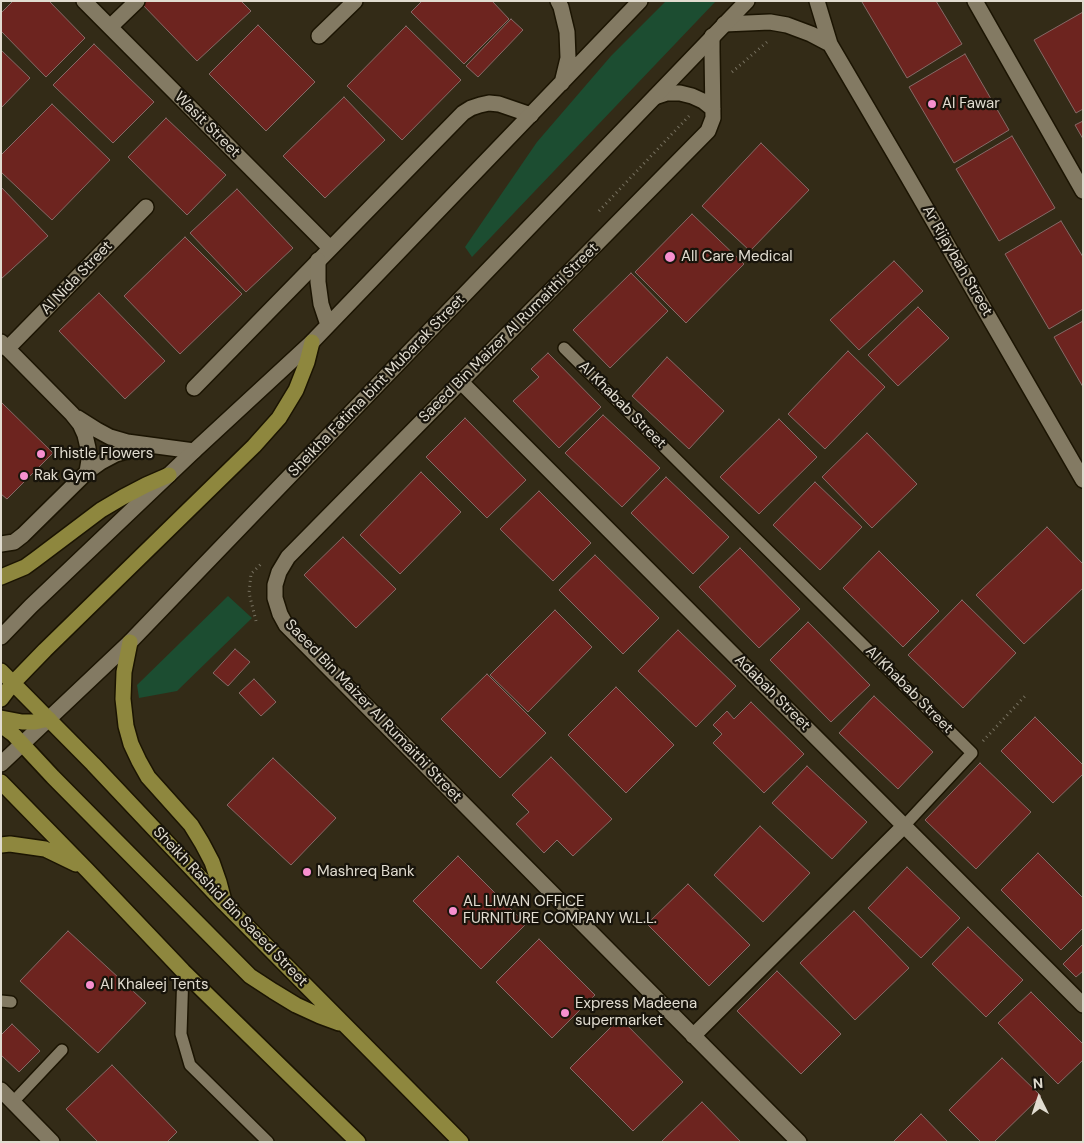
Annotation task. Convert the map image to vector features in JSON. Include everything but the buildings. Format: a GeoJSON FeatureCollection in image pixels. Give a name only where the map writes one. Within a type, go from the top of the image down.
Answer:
{"type":"FeatureCollection","features":[{"type":"Feature","properties":{"kind":"main road"},"geometry":{"type":"LineString","coordinates":[[1,699],[13,683],[66,629],[254,446],[279,418],[296,390],[307,362],[312,342]]}},
{"type":"Feature","properties":{"kind":"main road"},"geometry":{"type":"LineString","coordinates":[[1,577],[31,563],[101,510],[146,485],[169,475]]}},
{"type":"Feature","properties":{"kind":"main road"},"geometry":{"type":"LineString","coordinates":[[130,642],[124,672],[123,699],[126,726],[131,744],[148,778],[191,825],[202,843],[212,862],[224,903]]}},
{"type":"Feature","properties":{"kind":"main road","name":"Sheikh Rashid Bin Saeed Street"},"geometry":{"type":"LineString","coordinates":[[1,671],[93,764],[224,903],[461,1142]]}},
{"type":"Feature","properties":{"kind":"main road"},"geometry":{"type":"LineString","coordinates":[[1,718],[22,722],[49,719]]}},
{"type":"Feature","properties":{"kind":"main road"},"geometry":{"type":"LineString","coordinates":[[1,724],[14,734],[53,777],[250,976],[296,1005],[345,1026]]}},
{"type":"Feature","properties":{"kind":"main road"},"geometry":{"type":"LineString","coordinates":[[1,782],[183,971],[358,1142]]}},
{"type":"Feature","properties":{"kind":"main road"},"geometry":{"type":"LineString","coordinates":[[1,845],[10,844],[45,849],[87,870]]}},
{"type":"Feature","properties":{"kind":"street","name":"Wasit Street"},"geometry":{"type":"LineString","coordinates":[[84,1],[330,248]]}},
{"type":"Feature","properties":{"kind":"street"},"geometry":{"type":"LineString","coordinates":[[110,27],[137,1]]}},
{"type":"Feature","properties":{"kind":"street"},"geometry":{"type":"LineString","coordinates":[[319,36],[355,1]]}},
{"type":"Feature","properties":{"kind":"street"},"geometry":{"type":"LineString","coordinates":[[558,1],[567,32],[568,58],[562,83]]}},
{"type":"Feature","properties":{"kind":"street"},"geometry":{"type":"LineString","coordinates":[[1,637],[31,606],[194,451],[312,342],[640,1]]}},
{"type":"Feature","properties":{"kind":"street","name":"Sheikha Fatima bint Mubarak Street"},"geometry":{"type":"LineString","coordinates":[[1,764],[130,642],[747,1]]}},
{"type":"Feature","properties":{"kind":"street"},"geometry":{"type":"LineString","coordinates":[[975,1],[1083,191]]}},
{"type":"Feature","properties":{"kind":"street","name":"Ar Rijaybah Street"},"geometry":{"type":"LineString","coordinates":[[822,5],[830,44],[1083,480]]}},
{"type":"Feature","properties":{"kind":"street"},"geometry":{"type":"LineString","coordinates":[[724,24],[770,22],[787,25],[830,44]]}},
{"type":"Feature","properties":{"kind":"street","name":"Saeed Bin Maizer Al Rumaithi Street"},"geometry":{"type":"LineString","coordinates":[[712,36],[713,118],[704,136],[288,557],[279,572],[275,586],[275,598],[286,625],[799,1142]]}},
{"type":"Feature","properties":{"kind":"street"},"geometry":{"type":"LineString","coordinates":[[655,97],[680,93],[703,101],[713,109]]}},
{"type":"Feature","properties":{"kind":"street"},"geometry":{"type":"LineString","coordinates":[[194,388],[463,113],[471,108],[490,103],[499,104],[531,115]]}},
{"type":"Feature","properties":{"kind":"street","name":"Al Nida Street"},"geometry":{"type":"LineString","coordinates":[[87,472],[88,448],[80,424],[4,346],[146,207]]}},
{"type":"Feature","properties":{"kind":"street"},"geometry":{"type":"LineString","coordinates":[[318,260],[320,297],[328,326]]}},
{"type":"Feature","properties":{"kind":"street","name":"Adabah Street"},"geometry":{"type":"LineString","coordinates":[[461,382],[1083,1005]]}},
{"type":"Feature","properties":{"kind":"street","name":"Al Nida Street"},"geometry":{"type":"LineString","coordinates":[[72,414],[110,437],[144,446],[194,451]]}},
{"type":"Feature","properties":{"kind":"street"},"geometry":{"type":"LineString","coordinates":[[1,544],[14,542],[23,535],[87,472],[116,454],[144,446]]}},
{"type":"Feature","properties":{"kind":"street"},"geometry":{"type":"LineString","coordinates":[[693,1036],[904,826]]}},
{"type":"Feature","properties":{"kind":"street"},"geometry":{"type":"LineString","coordinates":[[1,1090],[52,1142]]}},
{"type":"Feature","properties":{"kind":"lane","name":"Al Khabab Street"},"geometry":{"type":"LineString","coordinates":[[564,348],[972,753]]}},
{"type":"Feature","properties":{"kind":"lane"},"geometry":{"type":"LineString","coordinates":[[904,826],[972,753]]}},
{"type":"Feature","properties":{"kind":"lane"},"geometry":{"type":"LineString","coordinates":[[183,971],[181,1034],[190,1065],[268,1142]]}},
{"type":"Feature","properties":{"kind":"lane"},"geometry":{"type":"LineString","coordinates":[[13,1102],[62,1050]]}},
{"type":"Feature","properties":{"kind":"path"},"geometry":{"type":"LineString","coordinates":[[972,753],[1025,696]]}},
{"type":"Feature","properties":{"kind":"green space"},"geometry":{"type":"Polygon","coordinates":[[[666,1],[716,1],[472,257],[465,247],[537,142],[611,56],[666,1]]]}},
{"type":"Feature","properties":{"kind":"green space"},"geometry":{"type":"Polygon","coordinates":[[[228,596],[252,618],[177,691],[139,698],[137,685],[228,596]]]}},
{"type":"Feature","properties":{"kind":"place","name":"Al Fawar"},"geometry":{"type":"Point","coordinates":[932,104]}},
{"type":"Feature","properties":{"kind":"place","name":"All Care Medical"},"geometry":{"type":"Point","coordinates":[670,257]}},
{"type":"Feature","properties":{"kind":"place","name":"Thistle Flowers"},"geometry":{"type":"Point","coordinates":[41,454]}},
{"type":"Feature","properties":{"kind":"place","name":"Rak Gym"},"geometry":{"type":"Point","coordinates":[24,476]}},
{"type":"Feature","properties":{"kind":"place","name":"Mashreq Bank"},"geometry":{"type":"Point","coordinates":[307,872]}},
{"type":"Feature","properties":{"kind":"place","name":"AL LIWAN OFFICE FURNITURE COMPANY W.L.L."},"geometry":{"type":"Point","coordinates":[453,911]}},
{"type":"Feature","properties":{"kind":"place","name":"Al Khaleej Tents"},"geometry":{"type":"Point","coordinates":[90,985]}},
{"type":"Feature","properties":{"kind":"place","name":"Express Madeena supermarket"},"geometry":{"type":"Point","coordinates":[565,1013]}}]}
